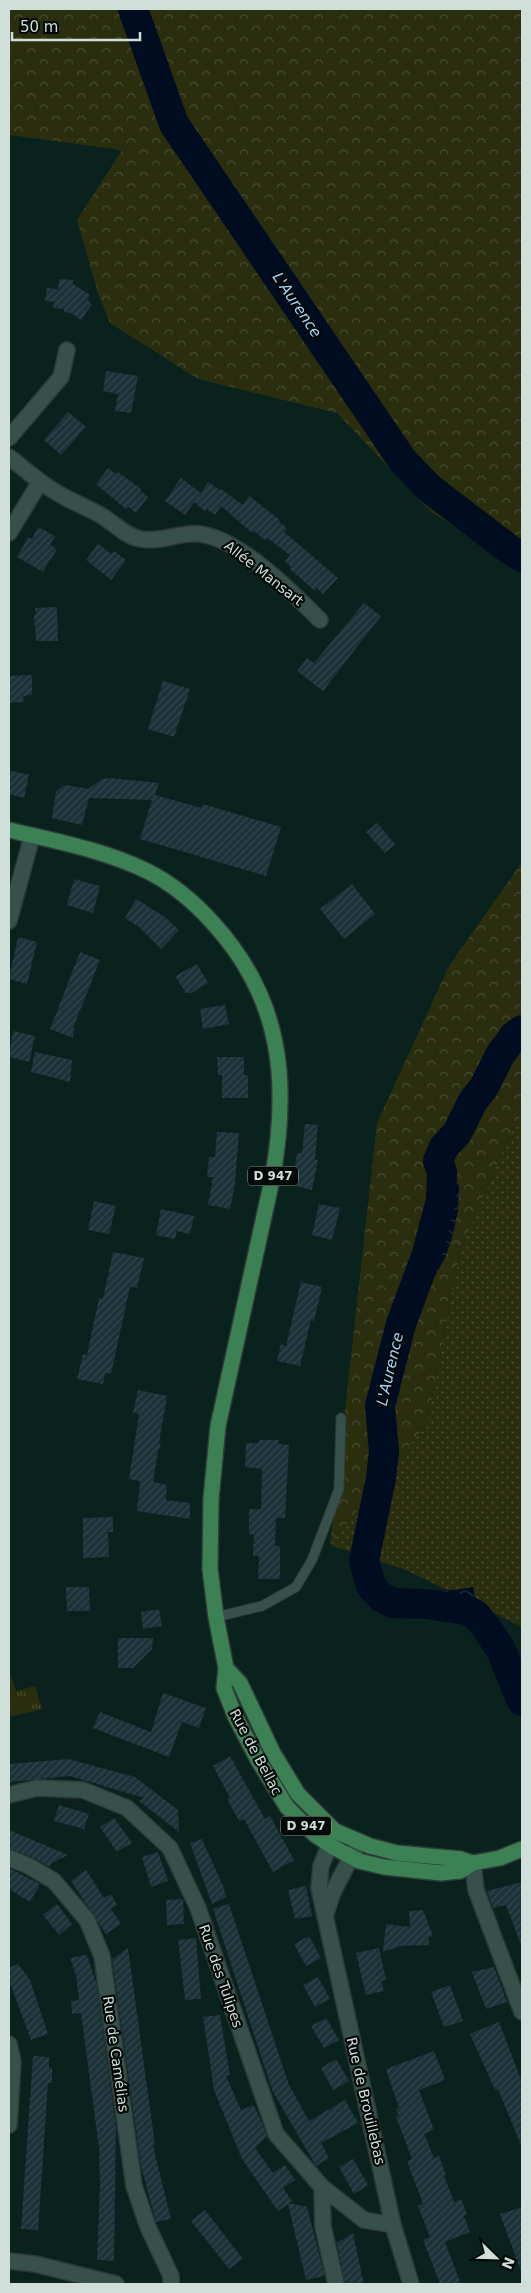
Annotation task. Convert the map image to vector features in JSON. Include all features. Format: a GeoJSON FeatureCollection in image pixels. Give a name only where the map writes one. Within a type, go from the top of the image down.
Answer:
{"type":"FeatureCollection","features":[{"type":"Feature","properties":{"kind":"main road","name":"D 947"},"geometry":{"type":"LineString","coordinates":[[9,830],[110,856],[147,871],[176,890],[202,912],[236,951],[255,981],[273,1030],[280,1078],[279,1141],[218,1426],[213,1463],[210,1569],[216,1617]]}},
{"type":"Feature","properties":{"kind":"main road","name":"Rue de Bellac"},"geometry":{"type":"LineString","coordinates":[[216,1617],[226,1668],[224,1688],[235,1716],[258,1760],[287,1807],[314,1834],[359,1842],[398,1853],[461,1859],[473,1863]]}},
{"type":"Feature","properties":{"kind":"main road","name":"Rue de Bellac"},"geometry":{"type":"LineString","coordinates":[[332,1838],[352,1857],[384,1867],[417,1872],[460,1871],[473,1863],[500,1858],[522,1849]]}},
{"type":"Feature","properties":{"kind":"street"},"geometry":{"type":"LineString","coordinates":[[9,438],[61,377],[67,350]]}},
{"type":"Feature","properties":{"kind":"street","name":"Allée Mansart"},"geometry":{"type":"LineString","coordinates":[[9,457],[40,482],[140,539],[155,540],[190,534],[204,534],[222,540],[236,548],[295,595],[320,620]]}},
{"type":"Feature","properties":{"kind":"street"},"geometry":{"type":"LineString","coordinates":[[9,533],[40,482]]}},
{"type":"Feature","properties":{"kind":"street"},"geometry":{"type":"LineString","coordinates":[[9,921],[32,836]]}},
{"type":"Feature","properties":{"kind":"street","name":"Rue des Tulipes"},"geometry":{"type":"LineString","coordinates":[[9,1795],[37,1788],[83,1790],[127,1808],[170,1848],[198,1908],[276,2134],[322,2187],[364,2220],[393,2225]]}},
{"type":"Feature","properties":{"kind":"street","name":"Rue de Brouillebas"},"geometry":{"type":"LineString","coordinates":[[332,1838],[321,1866],[319,1888],[324,1917],[393,2225],[411,2284]]}},
{"type":"Feature","properties":{"kind":"street"},"geometry":{"type":"LineString","coordinates":[[324,1917],[333,1892],[359,1842]]}},
{"type":"Feature","properties":{"kind":"street","name":"Rue de Camélias"},"geometry":{"type":"LineString","coordinates":[[9,1858],[29,1866],[54,1881],[87,1920],[102,1956],[134,2186],[148,2227],[171,2276],[171,2284]]}},
{"type":"Feature","properties":{"kind":"street"},"geometry":{"type":"LineString","coordinates":[[473,1863],[476,1890],[522,2012]]}},
{"type":"Feature","properties":{"kind":"street"},"geometry":{"type":"LineString","coordinates":[[9,2044],[13,2062],[9,2125]]}},
{"type":"Feature","properties":{"kind":"street"},"geometry":{"type":"LineString","coordinates":[[322,2187],[323,2226],[336,2284]]}},
{"type":"Feature","properties":{"kind":"street"},"geometry":{"type":"LineString","coordinates":[[9,2261],[35,2264],[116,2284]]}},
{"type":"Feature","properties":{"kind":"lane"},"geometry":{"type":"LineString","coordinates":[[216,1617],[262,1606],[296,1587],[312,1560],[339,1489],[341,1418]]}},
{"type":"Feature","properties":{"kind":"green space"},"geometry":{"type":"Polygon","coordinates":[[[9,9],[522,9],[522,568],[431,512],[337,413],[198,379],[110,323],[98,293],[77,220],[122,150],[9,135],[9,9]]]}},
{"type":"Feature","properties":{"kind":"green space"},"geometry":{"type":"Polygon","coordinates":[[[522,862],[522,1106],[460,1252],[427,1423],[330,1545],[377,1123],[449,966],[522,862]]]}},
{"type":"Feature","properties":{"kind":"green space"},"geometry":{"type":"Polygon","coordinates":[[[522,1106],[522,1627],[406,1570],[330,1545],[427,1423],[460,1252],[522,1106]]]}},
{"type":"Feature","properties":{"kind":"green space"},"geometry":{"type":"Polygon","coordinates":[[[9,1669],[16,1691],[35,1686],[42,1709],[9,1717],[9,1669]]]}},
{"type":"Feature","properties":{"kind":"water"},"geometry":{"type":"Polygon","coordinates":[[[522,1030],[522,1038],[503,1072],[490,1094],[472,1115],[462,1137],[449,1155],[459,1187],[458,1211],[446,1256],[426,1292],[410,1329],[394,1394],[391,1415],[399,1452],[371,1562],[377,1579],[388,1591],[397,1595],[414,1591],[455,1590],[473,1587],[475,1597],[489,1610],[516,1663],[522,1679],[522,1701],[501,1650],[486,1627],[476,1616],[466,1610],[427,1604],[393,1603],[381,1597],[371,1586],[364,1561],[381,1478],[384,1452],[380,1406],[401,1324],[427,1254],[441,1200],[442,1172],[438,1161],[444,1147],[457,1133],[473,1101],[484,1087],[500,1055],[514,1036],[522,1030]]]}},
{"type":"Feature","properties":{"kind":"building"},"geometry":{"type":"Polygon","coordinates":[[[59,279],[73,280],[73,284],[90,295],[87,300],[92,304],[81,320],[71,313],[64,312],[64,309],[53,308],[54,302],[45,301],[47,288],[58,289],[59,279]]]}},
{"type":"Feature","properties":{"kind":"building"},"geometry":{"type":"Polygon","coordinates":[[[106,371],[138,376],[131,413],[115,411],[118,394],[103,391],[106,371]]]}},
{"type":"Feature","properties":{"kind":"building"},"geometry":{"type":"Polygon","coordinates":[[[68,412],[86,427],[61,455],[44,440],[68,412]]]}},
{"type":"Feature","properties":{"kind":"building"},"geometry":{"type":"Polygon","coordinates":[[[108,468],[116,474],[118,472],[141,489],[140,491],[148,497],[136,513],[129,507],[126,509],[96,484],[108,468]]]}},
{"type":"Feature","properties":{"kind":"building"},"geometry":{"type":"Polygon","coordinates":[[[181,478],[201,493],[208,482],[243,505],[249,496],[280,520],[279,522],[287,528],[284,532],[338,578],[323,594],[317,588],[315,591],[290,569],[291,567],[285,561],[290,555],[267,538],[265,540],[254,531],[252,533],[221,506],[215,515],[207,509],[205,511],[194,502],[185,515],[165,501],[181,478]]]}},
{"type":"Feature","properties":{"kind":"building"},"geometry":{"type":"Polygon","coordinates":[[[38,527],[55,536],[50,545],[57,549],[43,572],[17,557],[28,537],[32,539],[38,527]]]}},
{"type":"Feature","properties":{"kind":"building"},"geometry":{"type":"Polygon","coordinates":[[[98,544],[111,554],[114,551],[126,560],[111,580],[86,560],[98,544]]]}},
{"type":"Feature","properties":{"kind":"building"},"geometry":{"type":"Polygon","coordinates":[[[364,603],[381,616],[323,691],[297,671],[307,658],[314,663],[364,603]]]}},
{"type":"Feature","properties":{"kind":"building"},"geometry":{"type":"Polygon","coordinates":[[[57,607],[58,641],[36,641],[35,608],[57,607]]]}},
{"type":"Feature","properties":{"kind":"building"},"geometry":{"type":"Polygon","coordinates":[[[32,675],[32,695],[23,696],[24,702],[9,703],[9,676],[32,675]]]}},
{"type":"Feature","properties":{"kind":"building"},"geometry":{"type":"Polygon","coordinates":[[[163,681],[190,689],[174,737],[148,729],[163,681]]]}},
{"type":"Feature","properties":{"kind":"building"},"geometry":{"type":"Polygon","coordinates":[[[9,770],[29,775],[24,798],[9,794],[9,770]]]}},
{"type":"Feature","properties":{"kind":"building"},"geometry":{"type":"Polygon","coordinates":[[[102,779],[159,783],[155,795],[201,808],[203,804],[281,827],[266,876],[140,839],[152,800],[89,798],[82,825],[52,818],[56,792],[63,786],[88,789],[102,779]]]}},
{"type":"Feature","properties":{"kind":"building"},"geometry":{"type":"Polygon","coordinates":[[[377,823],[395,844],[385,853],[366,832],[377,823]]]}},
{"type":"Feature","properties":{"kind":"building"},"geometry":{"type":"Polygon","coordinates":[[[74,879],[100,886],[93,913],[67,905],[74,879]]]}},
{"type":"Feature","properties":{"kind":"building"},"geometry":{"type":"Polygon","coordinates":[[[352,884],[375,914],[344,939],[320,909],[352,884]]]}},
{"type":"Feature","properties":{"kind":"building"},"geometry":{"type":"Polygon","coordinates":[[[136,899],[165,917],[179,930],[161,949],[139,927],[125,918],[136,899]]]}},
{"type":"Feature","properties":{"kind":"building"},"geometry":{"type":"Polygon","coordinates":[[[18,937],[37,942],[27,984],[9,979],[18,937]]]}},
{"type":"Feature","properties":{"kind":"building"},"geometry":{"type":"Polygon","coordinates":[[[80,952],[100,960],[74,1026],[73,1038],[50,1029],[80,952]]]}},
{"type":"Feature","properties":{"kind":"building"},"geometry":{"type":"Polygon","coordinates":[[[197,964],[208,983],[191,993],[186,993],[175,976],[197,964]]]}},
{"type":"Feature","properties":{"kind":"building"},"geometry":{"type":"Polygon","coordinates":[[[225,1005],[229,1024],[203,1029],[200,1009],[225,1005]]]}},
{"type":"Feature","properties":{"kind":"building"},"geometry":{"type":"Polygon","coordinates":[[[13,1031],[35,1036],[29,1062],[9,1057],[13,1031]]]}},
{"type":"Feature","properties":{"kind":"building"},"geometry":{"type":"Polygon","coordinates":[[[35,1052],[72,1060],[70,1082],[31,1072],[35,1052]]]}},
{"type":"Feature","properties":{"kind":"building"},"geometry":{"type":"Polygon","coordinates":[[[217,1057],[244,1057],[244,1075],[248,1075],[248,1098],[222,1098],[222,1075],[218,1075],[217,1057]]]}},
{"type":"Feature","properties":{"kind":"building"},"geometry":{"type":"Polygon","coordinates":[[[305,1124],[318,1125],[315,1160],[318,1160],[312,1190],[292,1185],[297,1153],[302,1153],[305,1124]]]}},
{"type":"Feature","properties":{"kind":"building"},"geometry":{"type":"Polygon","coordinates":[[[217,1132],[239,1133],[235,1183],[230,1209],[208,1205],[213,1177],[207,1177],[209,1157],[215,1157],[217,1132]]]}},
{"type":"Feature","properties":{"kind":"building"},"geometry":{"type":"Polygon","coordinates":[[[94,1201],[116,1206],[109,1234],[88,1230],[94,1201]]]}},
{"type":"Feature","properties":{"kind":"building"},"geometry":{"type":"Polygon","coordinates":[[[319,1204],[340,1208],[332,1240],[312,1235],[319,1204]]]}},
{"type":"Feature","properties":{"kind":"building"},"geometry":{"type":"Polygon","coordinates":[[[161,1209],[194,1216],[190,1234],[177,1231],[175,1239],[156,1235],[161,1209]]]}},
{"type":"Feature","properties":{"kind":"building"},"geometry":{"type":"Polygon","coordinates":[[[113,1252],[144,1258],[137,1288],[130,1287],[111,1374],[105,1373],[103,1384],[77,1379],[83,1354],[87,1355],[99,1298],[103,1299],[113,1252]]]}},
{"type":"Feature","properties":{"kind":"building"},"geometry":{"type":"Polygon","coordinates":[[[301,1282],[322,1287],[314,1321],[311,1320],[300,1366],[277,1361],[281,1344],[286,1346],[301,1282]]]}},
{"type":"Feature","properties":{"kind":"building"},"geometry":{"type":"Polygon","coordinates":[[[138,1390],[167,1396],[159,1443],[161,1446],[158,1450],[153,1482],[167,1485],[166,1500],[190,1503],[190,1519],[137,1511],[140,1481],[129,1479],[139,1414],[133,1413],[138,1390]]]}},
{"type":"Feature","properties":{"kind":"building"},"geometry":{"type":"Polygon","coordinates":[[[259,1440],[279,1440],[279,1444],[289,1445],[285,1518],[276,1518],[275,1546],[280,1546],[280,1579],[258,1579],[259,1556],[253,1556],[254,1535],[249,1534],[249,1509],[261,1509],[262,1469],[245,1467],[246,1443],[259,1443],[259,1440]]]}},
{"type":"Feature","properties":{"kind":"building"},"geometry":{"type":"Polygon","coordinates":[[[113,1517],[113,1532],[108,1532],[109,1557],[83,1558],[83,1518],[113,1517]]]}},
{"type":"Feature","properties":{"kind":"building"},"geometry":{"type":"Polygon","coordinates":[[[66,1587],[89,1587],[90,1611],[67,1611],[66,1587]]]}},
{"type":"Feature","properties":{"kind":"building"},"geometry":{"type":"Polygon","coordinates":[[[159,1609],[162,1626],[143,1629],[141,1612],[159,1609]]]}},
{"type":"Feature","properties":{"kind":"building"},"geometry":{"type":"Polygon","coordinates":[[[118,1638],[153,1638],[152,1649],[133,1668],[118,1668],[118,1638]]]}},
{"type":"Feature","properties":{"kind":"building"},"geometry":{"type":"Polygon","coordinates":[[[163,1693],[206,1708],[199,1728],[182,1722],[169,1757],[93,1728],[100,1712],[151,1732],[163,1693]]]}},
{"type":"Feature","properties":{"kind":"building"},"geometry":{"type":"Polygon","coordinates":[[[230,1756],[265,1819],[270,1816],[294,1860],[273,1872],[244,1819],[239,1821],[227,1799],[230,1798],[213,1766],[230,1756]]]}},
{"type":"Feature","properties":{"kind":"building"},"geometry":{"type":"Polygon","coordinates":[[[68,1759],[135,1777],[178,1810],[179,1832],[139,1801],[144,1798],[70,1776],[9,1782],[9,1764],[68,1759]]]}},
{"type":"Feature","properties":{"kind":"building"},"geometry":{"type":"Polygon","coordinates":[[[59,1805],[89,1814],[84,1829],[54,1821],[59,1805]]]}},
{"type":"Feature","properties":{"kind":"building"},"geometry":{"type":"Polygon","coordinates":[[[114,1818],[132,1843],[117,1852],[100,1827],[114,1818]]]}},
{"type":"Feature","properties":{"kind":"building"},"geometry":{"type":"Polygon","coordinates":[[[9,1830],[68,1855],[52,1863],[50,1867],[32,1857],[9,1849],[9,1830]]]}},
{"type":"Feature","properties":{"kind":"building"},"geometry":{"type":"Polygon","coordinates":[[[202,1839],[226,1897],[212,1904],[190,1843],[202,1839]]]}},
{"type":"Feature","properties":{"kind":"building"},"geometry":{"type":"Polygon","coordinates":[[[158,1852],[168,1881],[151,1887],[142,1857],[158,1852]]]}},
{"type":"Feature","properties":{"kind":"building"},"geometry":{"type":"Polygon","coordinates":[[[9,1868],[40,1884],[30,1902],[9,1889],[9,1868]]]}},
{"type":"Feature","properties":{"kind":"building"},"geometry":{"type":"Polygon","coordinates":[[[86,1870],[104,1898],[111,1894],[117,1905],[111,1909],[121,1924],[106,1934],[71,1881],[86,1870]]]}},
{"type":"Feature","properties":{"kind":"building"},"geometry":{"type":"Polygon","coordinates":[[[522,1882],[521,1945],[506,1905],[493,1908],[487,1891],[522,1882]]]}},
{"type":"Feature","properties":{"kind":"building"},"geometry":{"type":"Polygon","coordinates":[[[306,1886],[312,1916],[295,1919],[288,1890],[306,1886]]]}},
{"type":"Feature","properties":{"kind":"building"},"geometry":{"type":"Polygon","coordinates":[[[183,1899],[184,1924],[167,1925],[166,1900],[183,1899]]]}},
{"type":"Feature","properties":{"kind":"building"},"geometry":{"type":"Polygon","coordinates":[[[57,1904],[72,1924],[59,1935],[43,1915],[57,1904]]]}},
{"type":"Feature","properties":{"kind":"building"},"geometry":{"type":"Polygon","coordinates":[[[229,1904],[289,2085],[309,2121],[345,2100],[358,2123],[321,2143],[329,2158],[316,2166],[273,2092],[259,2050],[213,1909],[229,1904]]]}},
{"type":"Feature","properties":{"kind":"building"},"geometry":{"type":"Polygon","coordinates":[[[423,1910],[433,1936],[429,1937],[429,1945],[401,1946],[383,1952],[386,1924],[410,1927],[409,1911],[423,1910]]]}},
{"type":"Feature","properties":{"kind":"building"},"geometry":{"type":"Polygon","coordinates":[[[309,1936],[321,1958],[306,1966],[294,1944],[309,1936]]]}},
{"type":"Feature","properties":{"kind":"building"},"geometry":{"type":"Polygon","coordinates":[[[196,1938],[201,1999],[185,2000],[178,1940],[196,1938]]]}},
{"type":"Feature","properties":{"kind":"building"},"geometry":{"type":"Polygon","coordinates":[[[128,1948],[155,2145],[153,2146],[171,2219],[156,2222],[141,2166],[112,1959],[128,1948]]]}},
{"type":"Feature","properties":{"kind":"building"},"geometry":{"type":"Polygon","coordinates":[[[379,1948],[386,1980],[381,1981],[384,1991],[366,1995],[356,1953],[379,1948]]]}},
{"type":"Feature","properties":{"kind":"building"},"geometry":{"type":"Polygon","coordinates":[[[87,1955],[97,1985],[116,2126],[114,2261],[97,2260],[100,2183],[99,2148],[81,2013],[72,2014],[71,2001],[79,2000],[76,1976],[70,1958],[87,1955]]]}},
{"type":"Feature","properties":{"kind":"building"},"geometry":{"type":"Polygon","coordinates":[[[18,1964],[30,1980],[48,2034],[31,2040],[9,1980],[9,1968],[18,1964]]]}},
{"type":"Feature","properties":{"kind":"building"},"geometry":{"type":"Polygon","coordinates":[[[494,1967],[507,2002],[486,2009],[472,1972],[494,1967]]]}},
{"type":"Feature","properties":{"kind":"building"},"geometry":{"type":"Polygon","coordinates":[[[318,1977],[330,1999],[315,2007],[303,1985],[318,1977]]]}},
{"type":"Feature","properties":{"kind":"building"},"geometry":{"type":"Polygon","coordinates":[[[450,1985],[463,2021],[444,2027],[431,1992],[450,1985]]]}},
{"type":"Feature","properties":{"kind":"building"},"geometry":{"type":"Polygon","coordinates":[[[220,2015],[230,2075],[226,2076],[241,2110],[254,2105],[264,2128],[267,2136],[255,2148],[273,2173],[285,2165],[295,2180],[283,2188],[292,2201],[289,2203],[307,2207],[325,2276],[306,2280],[288,2204],[278,2211],[242,2159],[214,2090],[203,2017],[220,2015]]]}},
{"type":"Feature","properties":{"kind":"building"},"geometry":{"type":"Polygon","coordinates":[[[326,2018],[339,2040],[324,2048],[311,2026],[326,2018]]]}},
{"type":"Feature","properties":{"kind":"building"},"geometry":{"type":"Polygon","coordinates":[[[499,2022],[522,2082],[522,2148],[498,2089],[495,2090],[470,2034],[499,2022]]]}},
{"type":"Feature","properties":{"kind":"building"},"geometry":{"type":"Polygon","coordinates":[[[434,2051],[445,2080],[419,2090],[434,2130],[424,2134],[434,2158],[439,2156],[454,2202],[461,2199],[467,2214],[464,2216],[470,2232],[445,2242],[461,2284],[440,2284],[423,2240],[430,2237],[418,2206],[423,2204],[407,2161],[412,2159],[396,2117],[399,2116],[396,2109],[399,2108],[386,2069],[434,2051]]]}},
{"type":"Feature","properties":{"kind":"building"},"geometry":{"type":"Polygon","coordinates":[[[33,2056],[49,2057],[49,2067],[52,2068],[52,2083],[48,2083],[38,2230],[21,2229],[33,2056]]]}},
{"type":"Feature","properties":{"kind":"building"},"geometry":{"type":"Polygon","coordinates":[[[336,2059],[349,2081],[333,2090],[321,2068],[336,2059]]]}},
{"type":"Feature","properties":{"kind":"building"},"geometry":{"type":"Polygon","coordinates":[[[353,2159],[368,2185],[354,2194],[339,2167],[353,2159]]]}},
{"type":"Feature","properties":{"kind":"building"},"geometry":{"type":"Polygon","coordinates":[[[522,2207],[522,2270],[521,2271],[500,2214],[522,2207]]]}},
{"type":"Feature","properties":{"kind":"building"},"geometry":{"type":"Polygon","coordinates":[[[205,2210],[243,2259],[229,2269],[191,2221],[205,2210]]]}},
{"type":"Feature","properties":{"kind":"building"},"geometry":{"type":"Polygon","coordinates":[[[353,2233],[364,2284],[345,2284],[336,2240],[337,2243],[353,2233]]]}},
{"type":"Feature","properties":{"kind":"waterway","name":"L'Aurence"},"geometry":{"type":"LineString","coordinates":[[133,9],[174,124],[403,461],[429,488],[522,557]]}},
{"type":"Feature","properties":{"kind":"waterway","name":"L'Aurence"},"geometry":{"type":"LineString","coordinates":[[522,1030],[514,1036],[500,1055],[484,1087],[473,1101],[457,1133],[444,1147],[438,1161],[442,1172],[441,1200],[427,1254],[401,1324],[380,1406],[384,1452],[381,1478],[364,1561],[371,1586],[381,1597],[393,1603],[427,1604],[466,1610],[476,1615],[501,1650],[522,1701]]}}]}
